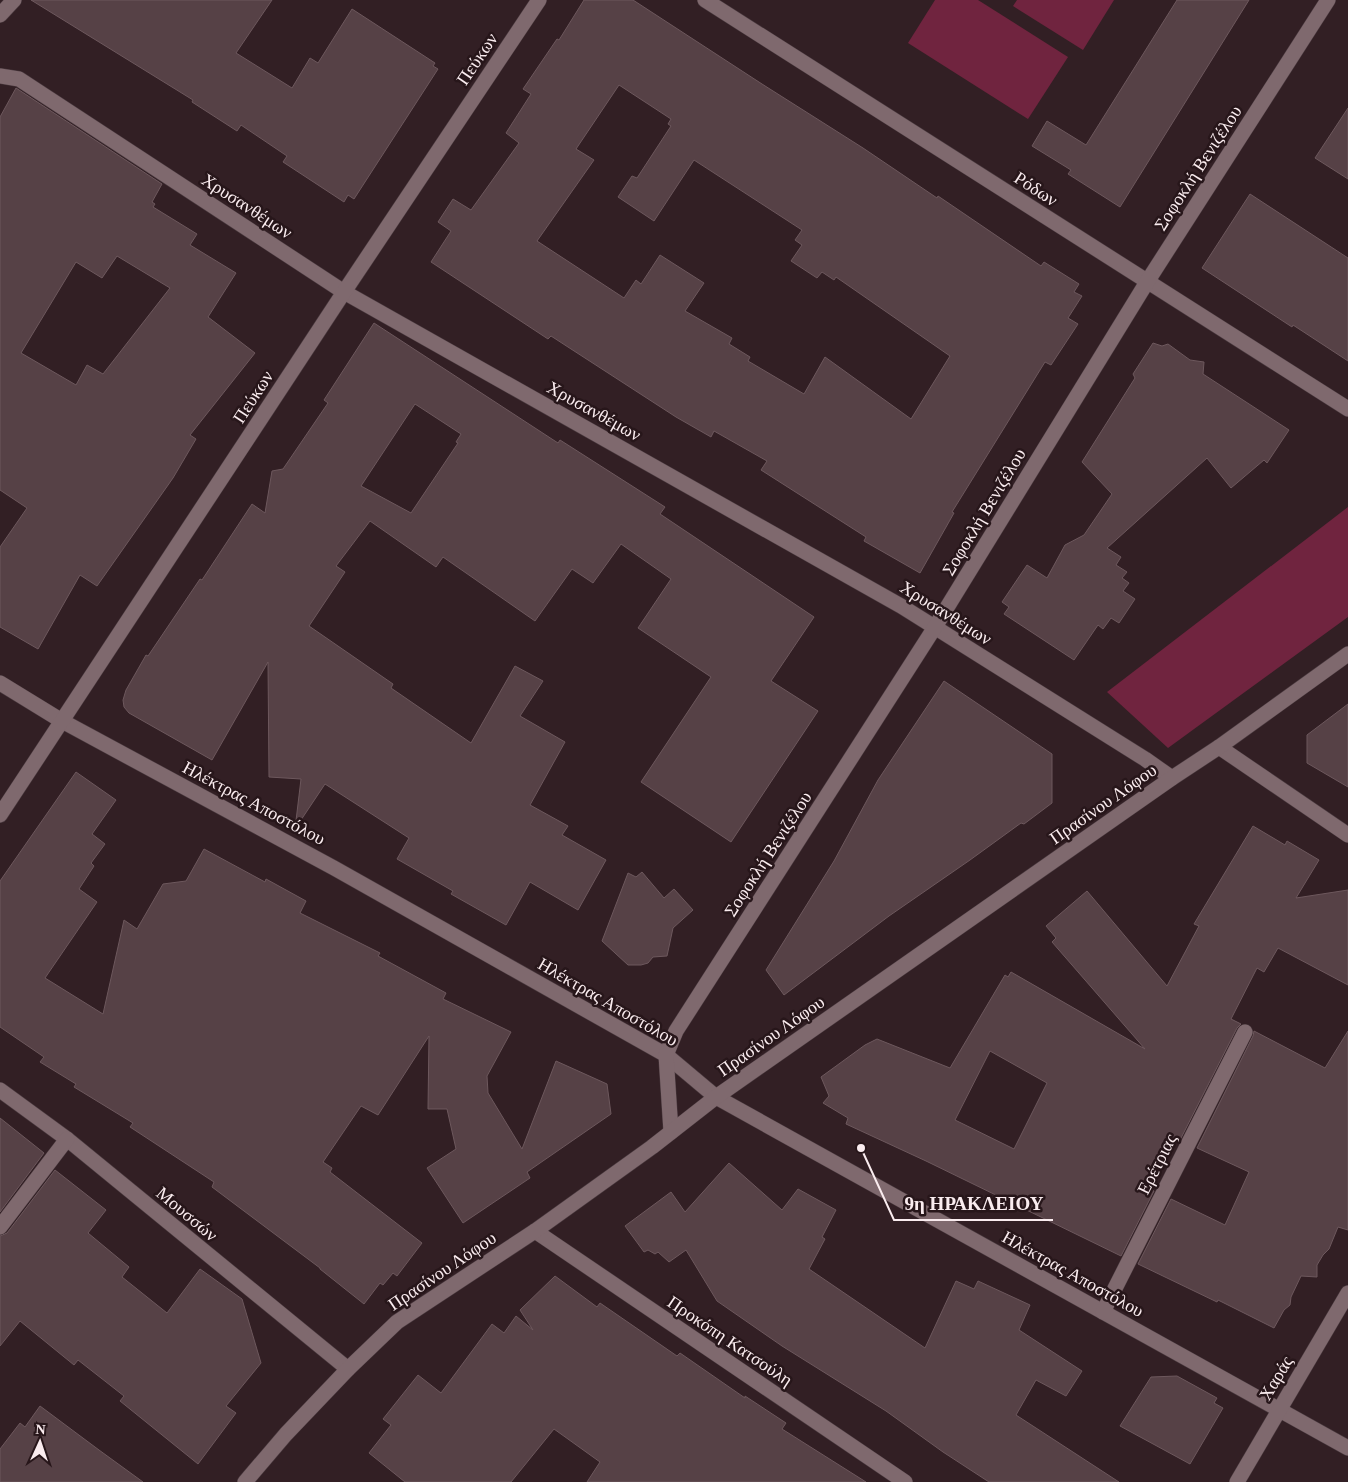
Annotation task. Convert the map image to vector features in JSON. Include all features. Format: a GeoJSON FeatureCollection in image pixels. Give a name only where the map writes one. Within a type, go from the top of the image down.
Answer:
{"type":"FeatureCollection","features":[{"type":"Feature","properties":{"kind":"street"},"geometry":{"type":"LineString","coordinates":[[0,15],[14,0]]}},
{"type":"Feature","properties":{"kind":"street","name":"Πεύκων"},"geometry":{"type":"LineString","coordinates":[[0,815],[344,292],[539,0]]}},
{"type":"Feature","properties":{"kind":"street","name":"Ρόδων"},"geometry":{"type":"LineString","coordinates":[[704,0],[1348,409]]}},
{"type":"Feature","properties":{"kind":"street","name":"Σοφοκλή Βενιζέλου"},"geometry":{"type":"LineString","coordinates":[[670,1132],[666,1055],[676,1031],[936,627],[1147,282],[1328,0]]}},
{"type":"Feature","properties":{"kind":"street","name":"Χρυσανθέμων"},"geometry":{"type":"LineString","coordinates":[[0,76],[19,79],[344,292],[901,606],[1145,758],[1172,778]]}},
{"type":"Feature","properties":{"kind":"street","name":"Πρασίνου Λόφου"},"geometry":{"type":"LineString","coordinates":[[245,1482],[286,1434],[348,1368],[397,1322],[535,1231],[716,1097],[1219,747],[1348,654]]}},
{"type":"Feature","properties":{"kind":"street","name":"Ηλέκτρας Αποστόλου"},"geometry":{"type":"LineString","coordinates":[[0,684],[62,721],[334,868],[666,1055],[716,1097],[1348,1448]]}},
{"type":"Feature","properties":{"kind":"street"},"geometry":{"type":"LineString","coordinates":[[1219,747],[1348,835]]}},
{"type":"Feature","properties":{"kind":"street","name":"Ερέτριας"},"geometry":{"type":"LineString","coordinates":[[1103,1312],[1245,1032]]}},
{"type":"Feature","properties":{"kind":"street","name":"Μουσσών"},"geometry":{"type":"LineString","coordinates":[[0,1090],[67,1139],[348,1368]]}},
{"type":"Feature","properties":{"kind":"street"},"geometry":{"type":"LineString","coordinates":[[0,1227],[67,1139]]}},
{"type":"Feature","properties":{"kind":"street","name":"Προκόπη Κατσούλη"},"geometry":{"type":"LineString","coordinates":[[535,1231],[905,1482]]}},
{"type":"Feature","properties":{"kind":"street","name":"Χαράς"},"geometry":{"type":"LineString","coordinates":[[1237,1482],[1348,1293]]}},
{"type":"Feature","properties":{"kind":"shaded area"},"geometry":{"type":"Polygon","coordinates":[[[935,0],[978,0],[1068,57],[1028,119],[908,43],[935,0]]]}},
{"type":"Feature","properties":{"kind":"shaded area"},"geometry":{"type":"Polygon","coordinates":[[[1017,0],[1114,0],[1083,50],[1013,6],[1017,0]]]}},
{"type":"Feature","properties":{"kind":"shaded area"},"geometry":{"type":"Polygon","coordinates":[[[1348,507],[1348,617],[1168,748],[1107,692],[1348,507]]]}},
{"type":"Feature","properties":{"kind":"building"},"geometry":{"type":"Polygon","coordinates":[[[31,0],[272,0],[236,53],[292,88],[310,58],[318,63],[352,9],[435,63],[433,66],[438,69],[354,199],[348,195],[344,202],[283,162],[287,156],[241,125],[237,131],[192,102],[193,100],[31,0]]]}},
{"type":"Feature","properties":{"kind":"building"},"geometry":{"type":"Polygon","coordinates":[[[584,0],[633,0],[863,148],[937,198],[938,196],[1041,266],[1044,262],[1079,284],[1074,292],[1082,296],[1068,318],[1078,324],[1051,365],[1045,362],[952,512],[954,513],[920,573],[864,541],[866,537],[761,470],[767,461],[714,431],[711,437],[676,417],[551,336],[548,339],[431,262],[451,231],[438,222],[453,199],[471,210],[519,143],[506,133],[531,94],[523,89],[557,39],[559,40],[584,0]],[[619,85],[576,149],[594,160],[537,241],[624,298],[636,280],[641,284],[660,255],[704,283],[685,311],[732,338],[729,344],[750,357],[748,361],[804,394],[825,357],[911,419],[950,356],[836,277],[834,280],[822,272],[817,278],[791,261],[802,245],[795,240],[802,230],[694,160],[654,221],[618,197],[632,176],[637,178],[671,126],[668,124],[671,119],[619,85]]]}},
{"type":"Feature","properties":{"kind":"building"},"geometry":{"type":"Polygon","coordinates":[[[1177,0],[1249,0],[1120,207],[1068,174],[1071,170],[1032,146],[1047,121],[1086,145],[1177,0]]]}},
{"type":"Feature","properties":{"kind":"building"},"geometry":{"type":"Polygon","coordinates":[[[16,88],[162,184],[152,202],[155,204],[153,207],[197,234],[190,245],[236,273],[208,317],[255,353],[190,435],[196,439],[173,478],[97,586],[80,575],[38,649],[0,627],[0,547],[27,508],[0,490],[0,117],[16,88]],[[117,256],[102,278],[76,262],[21,353],[76,385],[87,365],[103,374],[170,288],[117,256]]]}},
{"type":"Feature","properties":{"kind":"building"},"geometry":{"type":"Polygon","coordinates":[[[1348,108],[1348,179],[1315,158],[1348,108]]]}},
{"type":"Feature","properties":{"kind":"building"},"geometry":{"type":"Polygon","coordinates":[[[1250,194],[1348,258],[1348,361],[1202,268],[1250,194]]]}},
{"type":"Feature","properties":{"kind":"building"},"geometry":{"type":"Polygon","coordinates":[[[374,323],[558,443],[560,440],[665,507],[660,514],[814,617],[771,681],[818,711],[731,842],[641,782],[711,677],[638,628],[671,579],[621,544],[593,583],[572,569],[535,621],[443,557],[436,567],[370,521],[336,566],[345,572],[309,626],[393,684],[391,688],[471,743],[515,666],[543,681],[520,716],[565,742],[530,805],[568,826],[562,835],[606,860],[578,910],[530,882],[506,925],[451,894],[453,891],[397,859],[409,838],[325,784],[295,829],[301,779],[269,777],[268,662],[212,760],[129,713],[124,707],[123,700],[126,690],[146,655],[148,656],[200,579],[202,580],[252,504],[265,513],[272,471],[283,469],[328,403],[324,400],[374,323]],[[415,404],[361,486],[411,513],[458,443],[456,442],[461,434],[415,404]]]}},
{"type":"Feature","properties":{"kind":"building"},"geometry":{"type":"Polygon","coordinates":[[[1153,343],[1162,346],[1168,344],[1190,360],[1204,362],[1203,374],[1289,430],[1267,463],[1264,460],[1231,488],[1207,458],[1107,548],[1121,557],[1116,565],[1127,572],[1122,578],[1129,583],[1123,591],[1135,599],[1119,623],[1111,618],[1103,629],[1098,625],[1074,660],[1004,614],[1009,607],[1002,602],[1027,565],[1047,578],[1065,545],[1084,535],[1112,494],[1082,462],[1135,378],[1133,374],[1153,343]]]}},
{"type":"Feature","properties":{"kind":"building"},"geometry":{"type":"Polygon","coordinates":[[[944,681],[1052,754],[1052,803],[889,916],[784,995],[766,970],[834,861],[878,780],[944,681]]]}},
{"type":"Feature","properties":{"kind":"building"},"geometry":{"type":"Polygon","coordinates":[[[1348,704],[1348,787],[1307,763],[1307,735],[1348,704]]]}},
{"type":"Feature","properties":{"kind":"building"},"geometry":{"type":"Polygon","coordinates":[[[76,772],[116,800],[92,834],[105,844],[91,863],[94,866],[79,889],[97,902],[45,978],[103,1014],[124,920],[137,929],[163,884],[186,881],[204,849],[265,882],[266,879],[306,901],[300,913],[380,953],[378,956],[446,993],[443,999],[511,1032],[487,1076],[488,1093],[522,1149],[556,1061],[607,1084],[611,1114],[527,1172],[530,1178],[463,1223],[427,1168],[456,1149],[447,1109],[428,1109],[429,1036],[378,1115],[361,1106],[323,1162],[332,1168],[330,1172],[422,1243],[397,1276],[393,1273],[383,1285],[380,1283],[364,1304],[320,1268],[212,1187],[214,1182],[130,1127],[133,1123],[74,1087],[76,1084],[40,1062],[44,1057],[0,1027],[0,881],[76,772]]]}},
{"type":"Feature","properties":{"kind":"building"},"geometry":{"type":"Polygon","coordinates":[[[1253,826],[1285,845],[1287,841],[1319,860],[1296,898],[1348,890],[1348,985],[1278,948],[1264,972],[1257,968],[1231,1019],[1241,1024],[1237,1028],[1180,1140],[1171,1136],[1145,1187],[1154,1191],[1121,1256],[846,1124],[848,1118],[823,1103],[829,1096],[821,1077],[865,1045],[877,1039],[950,1068],[1005,975],[1008,977],[1011,972],[1145,1049],[1052,942],[1056,938],[1046,926],[1087,891],[1167,986],[1199,926],[1194,924],[1253,826]],[[990,1051],[955,1120],[1014,1149],[1047,1083],[990,1051]]]}},
{"type":"Feature","properties":{"kind":"building"},"geometry":{"type":"Polygon","coordinates":[[[642,872],[664,898],[674,889],[693,910],[673,928],[667,956],[653,957],[648,963],[641,965],[628,965],[602,941],[628,873],[636,877],[642,872]]]}},
{"type":"Feature","properties":{"kind":"building"},"geometry":{"type":"Polygon","coordinates":[[[1254,1031],[1325,1068],[1348,1031],[1348,1230],[1338,1227],[1329,1249],[1317,1265],[1317,1277],[1301,1276],[1291,1297],[1290,1305],[1284,1310],[1274,1328],[1138,1264],[1171,1199],[1225,1225],[1249,1172],[1197,1148],[1254,1031]]]}},
{"type":"Feature","properties":{"kind":"building"},"geometry":{"type":"Polygon","coordinates":[[[0,1118],[44,1153],[0,1212],[0,1118]]]}},
{"type":"Feature","properties":{"kind":"building"},"geometry":{"type":"Polygon","coordinates":[[[729,1163],[782,1210],[798,1189],[836,1210],[822,1237],[825,1239],[809,1269],[925,1348],[956,1281],[974,1289],[978,1281],[1030,1305],[1019,1330],[1082,1371],[1066,1396],[1036,1380],[1016,1415],[1119,1482],[989,1482],[886,1411],[782,1346],[717,1301],[686,1250],[669,1262],[658,1252],[655,1254],[648,1250],[644,1252],[625,1226],[671,1192],[685,1212],[729,1163]]]}},
{"type":"Feature","properties":{"kind":"building"},"geometry":{"type":"Polygon","coordinates":[[[55,1170],[106,1210],[88,1233],[129,1267],[122,1277],[167,1313],[200,1269],[242,1299],[261,1363],[226,1406],[236,1413],[198,1464],[120,1401],[124,1396],[78,1360],[74,1365],[20,1321],[0,1346],[0,1236],[7,1233],[55,1170]]]}},
{"type":"Feature","properties":{"kind":"building"},"geometry":{"type":"Polygon","coordinates":[[[555,1276],[597,1307],[600,1303],[677,1356],[680,1353],[745,1398],[745,1396],[786,1423],[782,1429],[866,1482],[587,1482],[600,1462],[554,1429],[511,1482],[405,1482],[369,1453],[391,1425],[383,1419],[418,1375],[441,1393],[492,1324],[504,1333],[516,1316],[533,1330],[520,1310],[555,1276]]]}},
{"type":"Feature","properties":{"kind":"building"},"geometry":{"type":"Polygon","coordinates":[[[1177,1376],[1217,1398],[1214,1403],[1223,1408],[1190,1464],[1120,1426],[1151,1377],[1177,1376]]]}},
{"type":"Feature","properties":{"kind":"building"},"geometry":{"type":"Polygon","coordinates":[[[40,1406],[143,1482],[0,1482],[0,1449],[20,1423],[25,1427],[40,1406]]]}},
{"type":"Feature","properties":{"kind":"place","name":"9η ΗΡΑΚΛΕΙΟΥ"},"geometry":{"type":"Point","coordinates":[861,1148]}}]}
